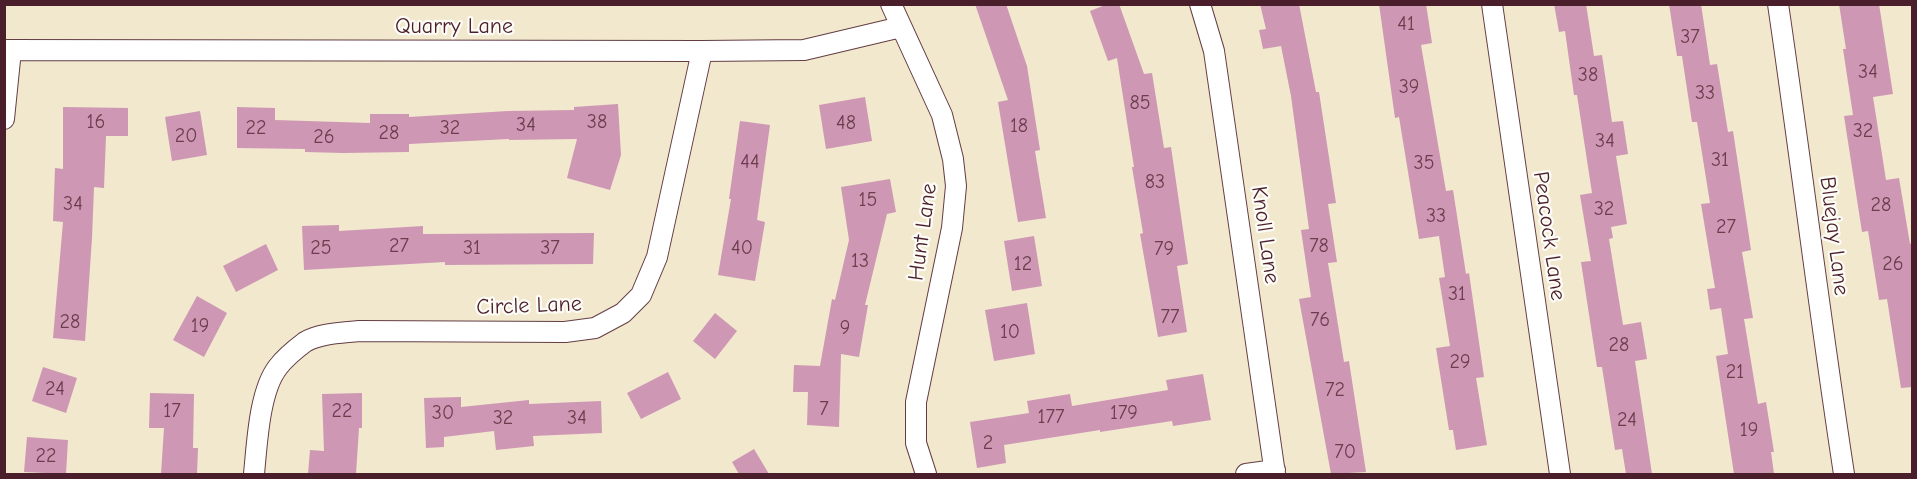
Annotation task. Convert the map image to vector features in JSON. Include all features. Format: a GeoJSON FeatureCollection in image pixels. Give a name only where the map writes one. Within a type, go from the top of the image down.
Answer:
{"type":"FeatureCollection","features":[{"type":"Feature","properties":{"kind":"street","name":"Hunt Lane"},"geometry":{"type":"LineString","coordinates":[[891,4],[942,116],[953,159],[956,186],[952,228],[916,402],[916,443],[926,474]]}},
{"type":"Feature","properties":{"kind":"street","name":"Knoll Lane"},"geometry":{"type":"LineString","coordinates":[[1200,4],[1214,51],[1275,472]]}},
{"type":"Feature","properties":{"kind":"street","name":"Peacock Lane"},"geometry":{"type":"LineString","coordinates":[[1492,4],[1560,474]]}},
{"type":"Feature","properties":{"kind":"street","name":"Bluejay Lane"},"geometry":{"type":"LineString","coordinates":[[1778,4],[1824,345],[1844,474]]}},
{"type":"Feature","properties":{"kind":"street","name":"Quarry Lane"},"geometry":{"type":"LineString","coordinates":[[8,50],[804,50],[901,27]]}},
{"type":"Feature","properties":{"kind":"street"},"geometry":{"type":"LineString","coordinates":[[4,119],[8,50]]}},
{"type":"Feature","properties":{"kind":"street","name":"Circle Lane"},"geometry":{"type":"LineString","coordinates":[[254,474],[265,393],[277,367],[306,341],[328,334],[359,331],[565,332],[595,328],[623,313],[641,295],[657,257],[702,51]]}},
{"type":"Feature","properties":{"kind":"street"},"geometry":{"type":"LineString","coordinates":[[1246,474],[1275,472]]}},
{"type":"Feature","properties":{"kind":"building"},"geometry":{"type":"Polygon","coordinates":[[[975,4],[1006,4],[1027,66],[1040,150],[1035,151],[1046,218],[1018,222],[998,102],[1008,100],[975,4]]]}},
{"type":"Feature","properties":{"kind":"building"},"geometry":{"type":"Polygon","coordinates":[[[1108,4],[1119,4],[1144,74],[1152,73],[1164,148],[1171,147],[1188,264],[1177,266],[1187,332],[1158,337],[1140,234],[1143,233],[1117,58],[1108,61],[1090,11],[1108,4]]]}},
{"type":"Feature","properties":{"kind":"building"},"geometry":{"type":"Polygon","coordinates":[[[1260,4],[1299,4],[1316,92],[1319,92],[1336,203],[1328,204],[1337,262],[1328,263],[1344,362],[1349,361],[1366,472],[1331,474],[1299,299],[1311,297],[1301,230],[1309,229],[1291,96],[1281,46],[1263,49],[1259,30],[1266,29],[1260,4]]]}},
{"type":"Feature","properties":{"kind":"building"},"geometry":{"type":"Polygon","coordinates":[[[1379,4],[1426,4],[1432,43],[1421,45],[1446,191],[1453,190],[1466,274],[1469,273],[1484,377],[1476,378],[1487,445],[1456,450],[1453,430],[1449,430],[1436,348],[1450,346],[1439,278],[1445,277],[1439,236],[1419,239],[1399,117],[1395,118],[1379,4]]]}},
{"type":"Feature","properties":{"kind":"building"},"geometry":{"type":"Polygon","coordinates":[[[1554,4],[1586,4],[1594,56],[1602,55],[1612,122],[1623,121],[1628,154],[1616,156],[1627,224],[1611,227],[1613,238],[1609,239],[1623,325],[1641,322],[1647,359],[1635,361],[1652,474],[1626,474],[1622,449],[1615,450],[1602,367],[1597,367],[1581,262],[1591,261],[1580,195],[1592,193],[1565,31],[1559,32],[1554,4]]]}},
{"type":"Feature","properties":{"kind":"building"},"geometry":{"type":"Polygon","coordinates":[[[1669,4],[1701,4],[1710,65],[1717,64],[1728,132],[1733,131],[1751,250],[1742,252],[1753,318],[1744,319],[1758,404],[1766,402],[1774,452],[1771,452],[1774,474],[1734,474],[1716,356],[1728,354],[1721,308],[1710,310],[1707,289],[1715,288],[1701,204],[1710,203],[1697,122],[1692,122],[1682,56],[1677,56],[1669,4]]]}},
{"type":"Feature","properties":{"kind":"building"},"geometry":{"type":"Polygon","coordinates":[[[1839,4],[1879,4],[1893,94],[1873,97],[1886,180],[1899,178],[1910,244],[1912,243],[1912,387],[1901,388],[1887,299],[1879,300],[1868,231],[1862,232],[1844,116],[1853,115],[1839,4]]]}},
{"type":"Feature","properties":{"kind":"building"},"geometry":{"type":"Polygon","coordinates":[[[865,97],[872,141],[826,149],[819,105],[865,97]]]}},
{"type":"Feature","properties":{"kind":"building"},"geometry":{"type":"Polygon","coordinates":[[[618,104],[621,155],[610,190],[567,178],[577,139],[509,139],[409,144],[409,152],[343,153],[305,152],[305,149],[237,148],[237,107],[275,108],[275,120],[370,123],[370,114],[409,114],[409,117],[574,110],[574,107],[618,104]]]}},
{"type":"Feature","properties":{"kind":"building"},"geometry":{"type":"Polygon","coordinates":[[[63,107],[128,108],[128,136],[106,136],[104,188],[94,187],[85,341],[53,338],[63,222],[53,221],[55,168],[63,169],[63,107]]]}},
{"type":"Feature","properties":{"kind":"building"},"geometry":{"type":"Polygon","coordinates":[[[200,111],[207,155],[172,161],[165,117],[200,111]]]}},
{"type":"Feature","properties":{"kind":"building"},"geometry":{"type":"Polygon","coordinates":[[[740,121],[770,125],[757,220],[765,222],[755,281],[718,275],[731,199],[729,199],[740,121]]]}},
{"type":"Feature","properties":{"kind":"building"},"geometry":{"type":"Polygon","coordinates":[[[890,179],[896,212],[887,214],[865,305],[868,305],[859,357],[841,354],[839,427],[807,425],[808,392],[793,392],[794,365],[820,366],[832,299],[835,300],[849,240],[841,187],[890,179]]]}},
{"type":"Feature","properties":{"kind":"building"},"geometry":{"type":"Polygon","coordinates":[[[339,225],[339,231],[423,226],[423,234],[594,233],[593,264],[445,265],[445,262],[304,270],[302,226],[339,225]]]}},
{"type":"Feature","properties":{"kind":"building"},"geometry":{"type":"Polygon","coordinates":[[[1034,236],[1042,286],[1012,291],[1004,241],[1034,236]]]}},
{"type":"Feature","properties":{"kind":"building"},"geometry":{"type":"Polygon","coordinates":[[[266,244],[278,270],[236,292],[223,266],[266,244]]]}},
{"type":"Feature","properties":{"kind":"building"},"geometry":{"type":"Polygon","coordinates":[[[197,296],[227,313],[204,357],[173,340],[197,296]]]}},
{"type":"Feature","properties":{"kind":"building"},"geometry":{"type":"Polygon","coordinates":[[[1027,303],[1035,354],[994,361],[985,310],[1027,303]]]}},
{"type":"Feature","properties":{"kind":"building"},"geometry":{"type":"Polygon","coordinates":[[[715,313],[737,331],[715,359],[693,341],[715,313]]]}},
{"type":"Feature","properties":{"kind":"building"},"geometry":{"type":"Polygon","coordinates":[[[43,367],[77,378],[66,413],[32,401],[43,367]]]}},
{"type":"Feature","properties":{"kind":"building"},"geometry":{"type":"Polygon","coordinates":[[[668,372],[681,399],[641,419],[627,393],[668,372]]]}},
{"type":"Feature","properties":{"kind":"building"},"geometry":{"type":"Polygon","coordinates":[[[1203,374],[1211,420],[1173,426],[1172,421],[1004,445],[1006,463],[977,468],[970,422],[1029,413],[1027,401],[1070,394],[1072,406],[1168,390],[1166,380],[1203,374]]]}},
{"type":"Feature","properties":{"kind":"building"},"geometry":{"type":"Polygon","coordinates":[[[150,393],[194,394],[193,448],[198,448],[197,474],[161,474],[164,428],[149,428],[150,393]]]}},
{"type":"Feature","properties":{"kind":"building"},"geometry":{"type":"Polygon","coordinates":[[[362,393],[362,428],[359,428],[356,474],[308,474],[310,450],[324,451],[322,394],[362,393]]]}},
{"type":"Feature","properties":{"kind":"building"},"geometry":{"type":"Polygon","coordinates":[[[461,397],[461,407],[529,400],[529,404],[601,401],[602,433],[533,436],[534,446],[496,450],[494,431],[444,437],[444,447],[426,448],[424,398],[461,397]]]}},
{"type":"Feature","properties":{"kind":"building"},"geometry":{"type":"Polygon","coordinates":[[[27,437],[68,440],[66,474],[24,472],[27,437]]]}},
{"type":"Feature","properties":{"kind":"building"},"geometry":{"type":"Polygon","coordinates":[[[754,449],[769,474],[739,474],[732,462],[754,449]]]}}]}
